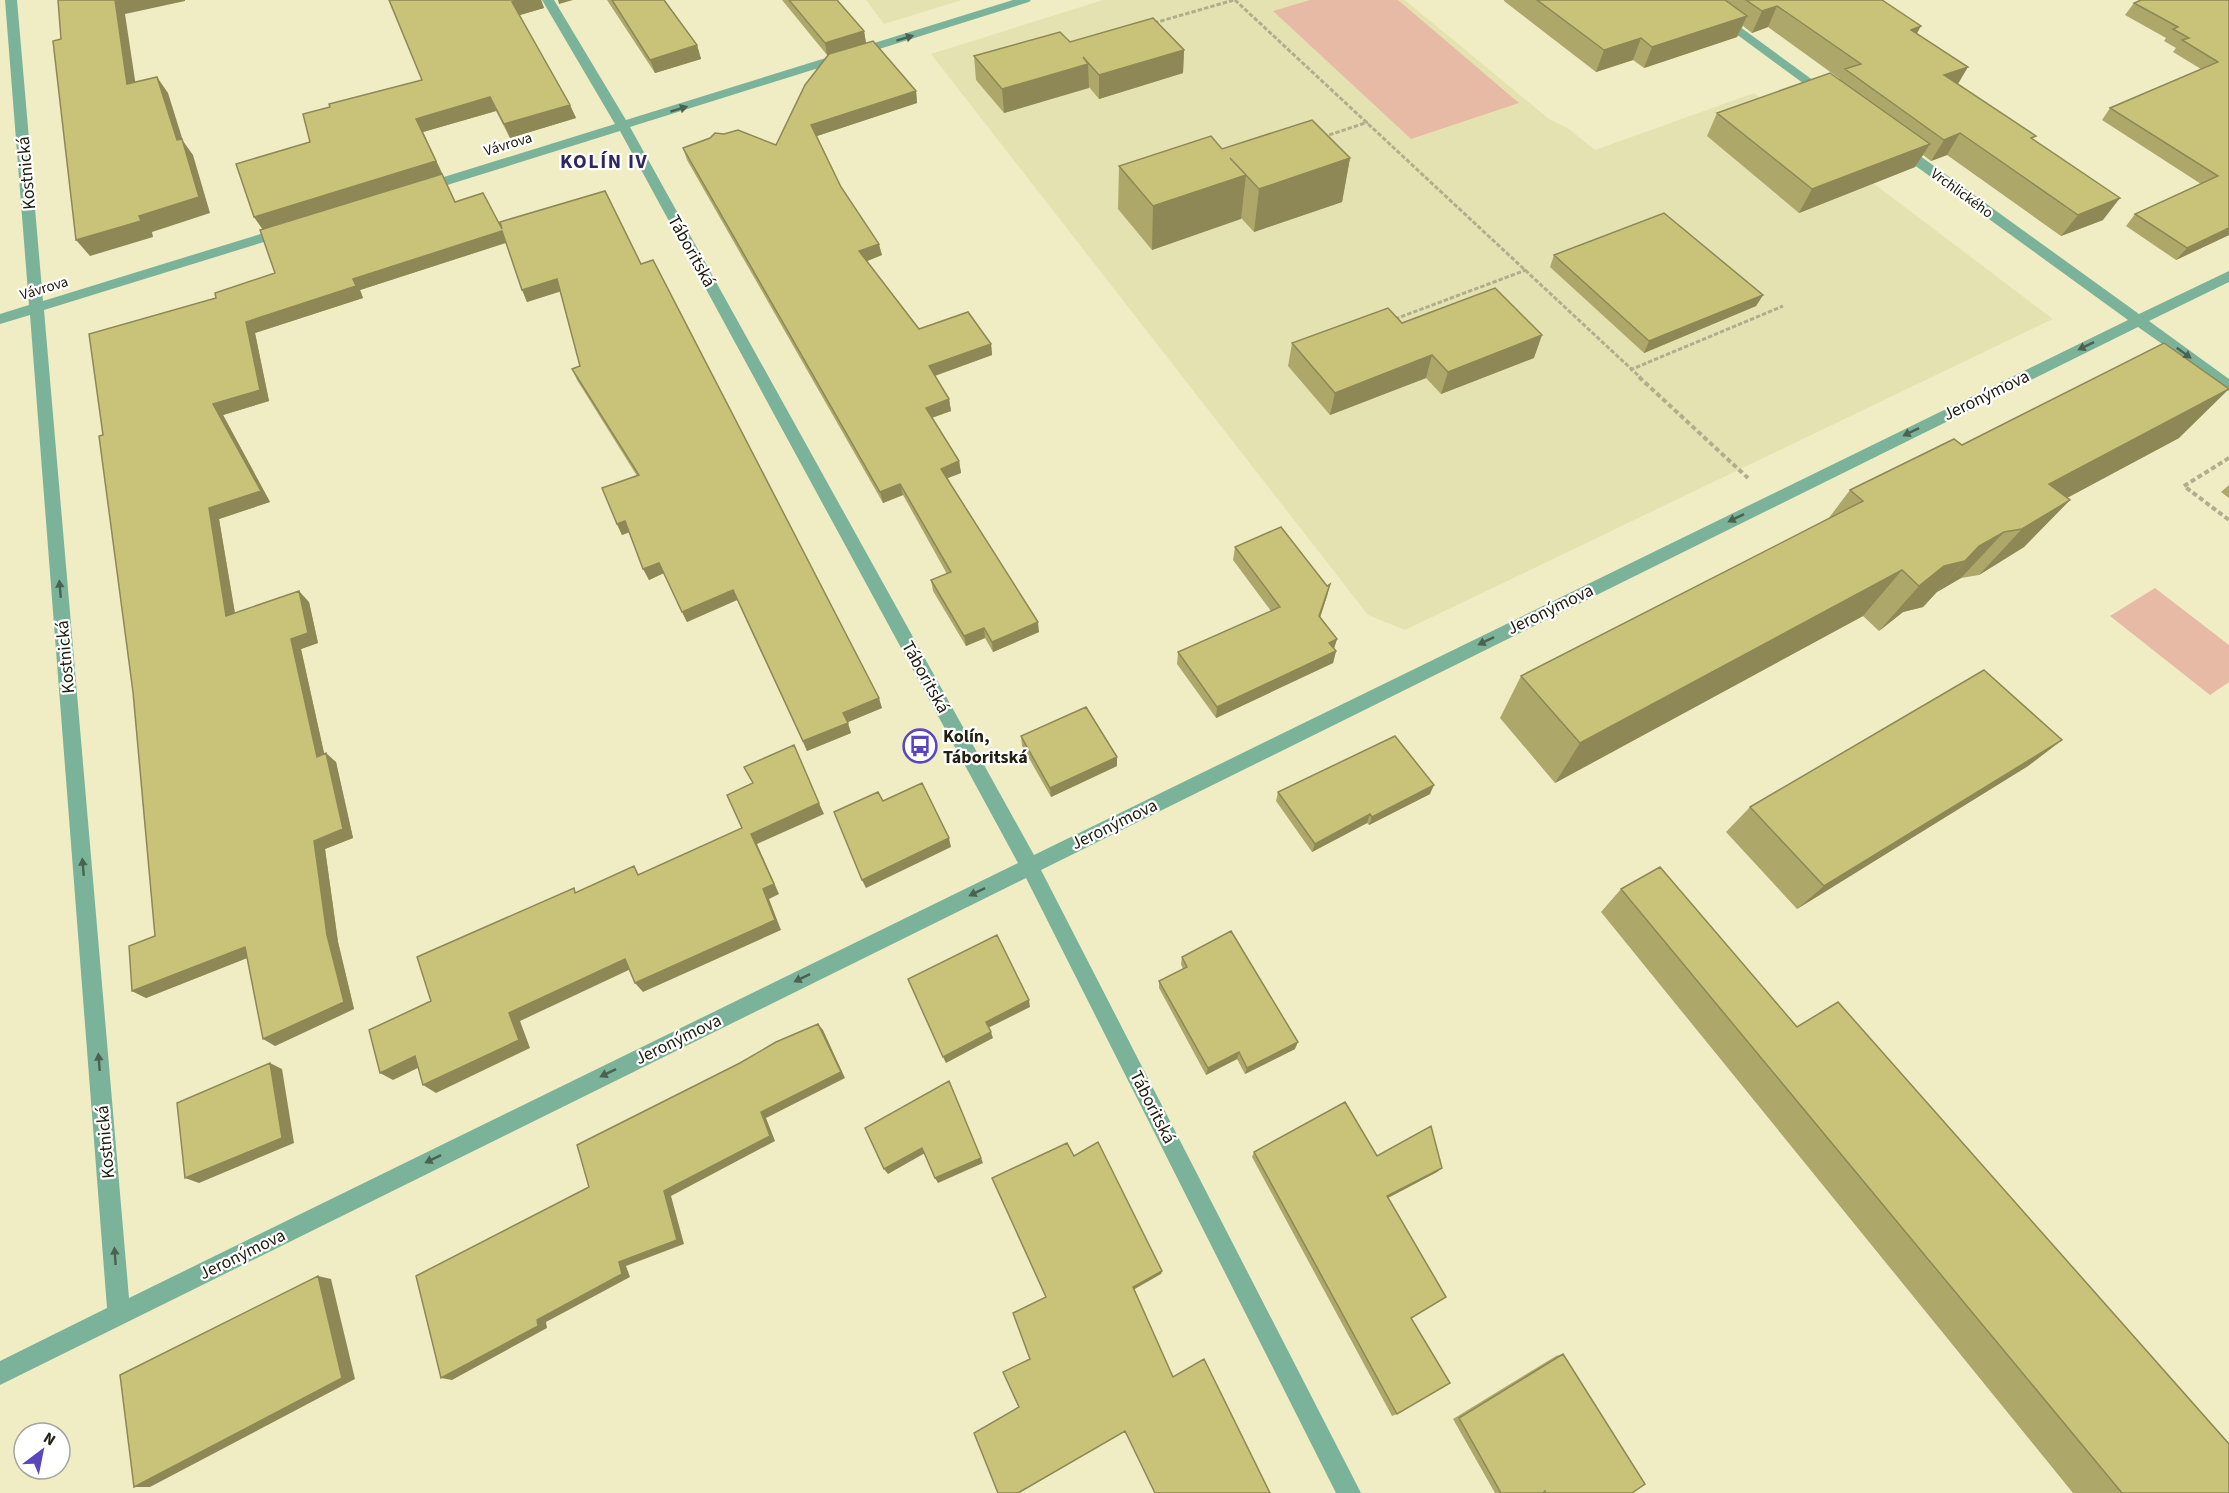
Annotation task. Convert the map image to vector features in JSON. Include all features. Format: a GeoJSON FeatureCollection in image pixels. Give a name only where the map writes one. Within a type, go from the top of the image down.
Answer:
{"type":"FeatureCollection","features":[{"type":"Feature","properties":{"kind":"street","name":"Kostnická"},"geometry":{"type":"LineString","coordinates":[[12,0],[119,1314]]}},
{"type":"Feature","properties":{"kind":"street","name":"Táboritská"},"geometry":{"type":"LineString","coordinates":[[548,0],[623,126],[1029,865],[1349,1493]]}},
{"type":"Feature","properties":{"kind":"street","name":"Vávrova"},"geometry":{"type":"LineString","coordinates":[[410,192],[1025,0]]}},
{"type":"Feature","properties":{"kind":"street"},"geometry":{"type":"LineString","coordinates":[[1696,0],[1839,103]]}},
{"type":"Feature","properties":{"kind":"street","name":"Vrchlického"},"geometry":{"type":"LineString","coordinates":[[1886,138],[2229,386]]}},
{"type":"Feature","properties":{"kind":"street","name":"Vávrova"},"geometry":{"type":"LineString","coordinates":[[0,319],[297,227]]}},
{"type":"Feature","properties":{"kind":"street","name":"Jeronýmova"},"geometry":{"type":"LineString","coordinates":[[0,1373],[2229,276]]}},
{"type":"Feature","properties":{"kind":"path"},"geometry":{"type":"LineString","coordinates":[[1147,25],[1234,0],[1368,122],[1754,484]]}},
{"type":"Feature","properties":{"kind":"path"},"geometry":{"type":"LineString","coordinates":[[1315,140],[1368,122]]}},
{"type":"Feature","properties":{"kind":"path"},"geometry":{"type":"LineString","coordinates":[[1392,320],[1526,270]]}},
{"type":"Feature","properties":{"kind":"path"},"geometry":{"type":"LineString","coordinates":[[1630,369],[1784,306]]}},
{"type":"Feature","properties":{"kind":"path"},"geometry":{"type":"LineString","coordinates":[[2229,458],[2184,486],[2229,520]]}},
{"type":"Feature","properties":{"kind":"shaded area"},"geometry":{"type":"Polygon","coordinates":[[[866,0],[962,0],[884,24],[866,0]]]}},
{"type":"Feature","properties":{"kind":"shaded area"},"geometry":{"type":"Polygon","coordinates":[[[1103,0],[1405,0],[1549,119],[1569,129],[1595,150],[1754,93],[2053,319],[1405,630],[1368,615],[931,54],[1103,0]]]}},
{"type":"Feature","properties":{"kind":"shaded area"},"geometry":{"type":"Polygon","coordinates":[[[1310,0],[1398,0],[1519,103],[1411,139],[1273,11],[1310,0]]]}},
{"type":"Feature","properties":{"kind":"shaded area"},"geometry":{"type":"Polygon","coordinates":[[[2155,588],[2229,645],[2229,682],[2210,695],[2110,616],[2155,588]]]}},
{"type":"Feature","properties":{"kind":"building"},"geometry":{"type":"Polygon","coordinates":[[[58,0],[115,0],[127,84],[157,77],[177,140],[182,139],[199,197],[139,216],[141,221],[76,240],[53,41],[61,39],[58,0]]]}},
{"type":"Feature","properties":{"kind":"building"},"geometry":{"type":"Polygon","coordinates":[[[389,0],[520,0],[512,2],[570,105],[504,124],[490,97],[416,119],[436,161],[254,217],[236,164],[310,142],[303,114],[330,107],[329,104],[422,80],[389,0]]]}},
{"type":"Feature","properties":{"kind":"building"},"geometry":{"type":"Polygon","coordinates":[[[612,0],[664,0],[697,45],[650,60],[612,0]]]}},
{"type":"Feature","properties":{"kind":"building"},"geometry":{"type":"Polygon","coordinates":[[[789,0],[837,0],[864,31],[825,43],[789,0]]]}},
{"type":"Feature","properties":{"kind":"building"},"geometry":{"type":"Polygon","coordinates":[[[1537,0],[1725,0],[1747,16],[1652,47],[1641,38],[1604,50],[1537,0]]]}},
{"type":"Feature","properties":{"kind":"building"},"geometry":{"type":"Polygon","coordinates":[[[1746,0],[1882,0],[1921,26],[1911,30],[1968,67],[1944,75],[2036,136],[2031,138],[2120,198],[2078,215],[1960,133],[1944,140],[1845,69],[1861,64],[1777,6],[1762,11],[1746,0]]]}},
{"type":"Feature","properties":{"kind":"building"},"geometry":{"type":"Polygon","coordinates":[[[2141,0],[2229,0],[2229,228],[2187,248],[2135,214],[2218,176],[2110,108],[2218,62],[2182,40],[2189,38],[2173,29],[2178,27],[2134,3],[2141,0]]]}},
{"type":"Feature","properties":{"kind":"building"},"geometry":{"type":"Polygon","coordinates":[[[1153,18],[1184,50],[1099,75],[1083,57],[1088,64],[1002,89],[974,56],[1060,32],[1070,42],[1153,18]]]}},
{"type":"Feature","properties":{"kind":"building"},"geometry":{"type":"Polygon","coordinates":[[[873,41],[916,91],[811,125],[841,187],[879,244],[859,251],[919,329],[968,312],[991,344],[929,366],[949,399],[926,408],[959,461],[941,469],[1038,622],[992,642],[984,628],[964,636],[931,580],[951,572],[900,484],[880,492],[683,148],[710,138],[715,133],[724,134],[738,130],[776,145],[805,85],[829,54],[873,41]]]}},
{"type":"Feature","properties":{"kind":"building"},"geometry":{"type":"Polygon","coordinates":[[[1830,73],[1930,144],[1812,189],[1717,113],[1830,73]]]}},
{"type":"Feature","properties":{"kind":"building"},"geometry":{"type":"Polygon","coordinates":[[[1312,120],[1350,158],[1259,189],[1246,175],[1153,206],[1119,166],[1211,136],[1222,149],[1312,120]]]}},
{"type":"Feature","properties":{"kind":"building"},"geometry":{"type":"Polygon","coordinates":[[[442,174],[455,202],[483,193],[502,229],[500,222],[605,191],[641,264],[653,260],[879,698],[843,713],[848,723],[803,741],[733,590],[682,612],[659,563],[643,569],[625,521],[617,524],[602,488],[639,475],[572,369],[580,366],[557,279],[522,290],[502,231],[353,279],[356,286],[246,322],[260,390],[213,404],[261,491],[209,508],[226,616],[299,591],[308,633],[291,639],[317,757],[326,753],[343,829],[314,841],[327,935],[344,1002],[263,1039],[245,947],[132,991],[129,946],[155,936],[133,692],[99,436],[103,435],[89,334],[216,298],[215,293],[275,273],[260,230],[442,174]]]}},
{"type":"Feature","properties":{"kind":"building"},"geometry":{"type":"Polygon","coordinates":[[[1664,213],[1763,295],[1649,341],[1554,255],[1664,213]]]}},
{"type":"Feature","properties":{"kind":"building"},"geometry":{"type":"Polygon","coordinates":[[[1495,288],[1542,335],[1448,372],[1432,355],[1335,393],[1292,343],[1388,308],[1402,323],[1495,288]]]}},
{"type":"Feature","properties":{"kind":"building"},"geometry":{"type":"Polygon","coordinates":[[[2164,343],[2229,389],[2049,484],[2070,500],[2022,529],[2004,532],[1979,546],[1965,561],[1944,566],[1919,586],[1902,570],[1580,743],[1521,676],[1863,501],[1850,490],[1954,439],[1962,445],[2164,343]]]}},
{"type":"Feature","properties":{"kind":"building"},"geometry":{"type":"Polygon","coordinates":[[[1281,527],[1327,586],[1330,584],[1319,616],[1337,639],[1329,643],[1336,651],[1217,707],[1178,652],[1280,607],[1235,547],[1281,527]]]}},
{"type":"Feature","properties":{"kind":"building"},"geometry":{"type":"Polygon","coordinates":[[[1984,670],[2062,740],[1824,886],[1750,807],[1984,670]]]}},
{"type":"Feature","properties":{"kind":"building"},"geometry":{"type":"Polygon","coordinates":[[[1086,707],[1117,757],[1050,788],[1021,736],[1086,707]]]}},
{"type":"Feature","properties":{"kind":"building"},"geometry":{"type":"Polygon","coordinates":[[[1395,736],[1434,785],[1372,817],[1370,814],[1315,844],[1278,792],[1395,736]]]}},
{"type":"Feature","properties":{"kind":"building"},"geometry":{"type":"Polygon","coordinates":[[[794,745],[819,803],[751,834],[774,884],[763,889],[775,920],[635,983],[625,959],[509,1013],[519,1040],[423,1085],[415,1056],[380,1073],[369,1030],[431,1001],[417,957],[574,888],[575,893],[634,866],[638,875],[742,828],[727,795],[753,783],[744,767],[794,745]]]}},
{"type":"Feature","properties":{"kind":"building"},"geometry":{"type":"Polygon","coordinates":[[[922,783],[949,838],[862,880],[834,812],[878,792],[883,801],[922,783]]]}},
{"type":"Feature","properties":{"kind":"building"},"geometry":{"type":"Polygon","coordinates":[[[1660,867],[1797,1027],[1838,1002],[2229,1444],[2229,1493],[2122,1493],[1621,889],[1660,867]]]}},
{"type":"Feature","properties":{"kind":"building"},"geometry":{"type":"Polygon","coordinates":[[[1231,931],[1298,1042],[1247,1068],[1239,1052],[1208,1068],[1159,981],[1187,967],[1182,957],[1231,931]]]}},
{"type":"Feature","properties":{"kind":"building"},"geometry":{"type":"Polygon","coordinates":[[[997,935],[1029,1000],[986,1022],[991,1032],[943,1057],[908,979],[997,935]]]}},
{"type":"Feature","properties":{"kind":"building"},"geometry":{"type":"Polygon","coordinates":[[[818,1024],[841,1072],[761,1112],[770,1136],[664,1191],[677,1240],[619,1262],[622,1274],[537,1320],[538,1326],[441,1378],[416,1276],[589,1187],[577,1145],[740,1063],[776,1042],[818,1024]]]}},
{"type":"Feature","properties":{"kind":"building"},"geometry":{"type":"Polygon","coordinates":[[[270,1063],[282,1138],[185,1178],[177,1103],[270,1063]]]}},
{"type":"Feature","properties":{"kind":"building"},"geometry":{"type":"Polygon","coordinates":[[[949,1081],[981,1158],[935,1178],[922,1148],[884,1169],[865,1128],[949,1081]]]}},
{"type":"Feature","properties":{"kind":"building"},"geometry":{"type":"Polygon","coordinates":[[[1345,1102],[1377,1156],[1431,1126],[1442,1168],[1387,1196],[1446,1297],[1411,1318],[1450,1383],[1397,1414],[1254,1152],[1345,1102]]]}},
{"type":"Feature","properties":{"kind":"building"},"geometry":{"type":"Polygon","coordinates":[[[1098,1142],[1162,1271],[1133,1287],[1173,1377],[1204,1359],[1270,1493],[1155,1493],[1125,1431],[1018,1493],[998,1493],[974,1433],[1019,1407],[1003,1372],[1030,1359],[1013,1313],[1046,1297],[992,1178],[1067,1143],[1074,1156],[1098,1142]]]}},
{"type":"Feature","properties":{"kind":"building"},"geometry":{"type":"Polygon","coordinates":[[[318,1276],[342,1378],[134,1487],[120,1375],[318,1276]]]}},
{"type":"Feature","properties":{"kind":"building"},"geometry":{"type":"Polygon","coordinates":[[[1563,1354],[1645,1484],[1632,1493],[1546,1493],[1545,1491],[1543,1493],[1501,1493],[1459,1418],[1563,1354]]]}},
{"type":"Feature","properties":{"kind":"place","name":"Kolín, Táboritská"},"geometry":{"type":"Point","coordinates":[920,746]}},
{"type":"Feature","properties":{"kind":"district","name":"KOLÍN IV"},"geometry":{"type":"Point","coordinates":[604,161]}}]}
